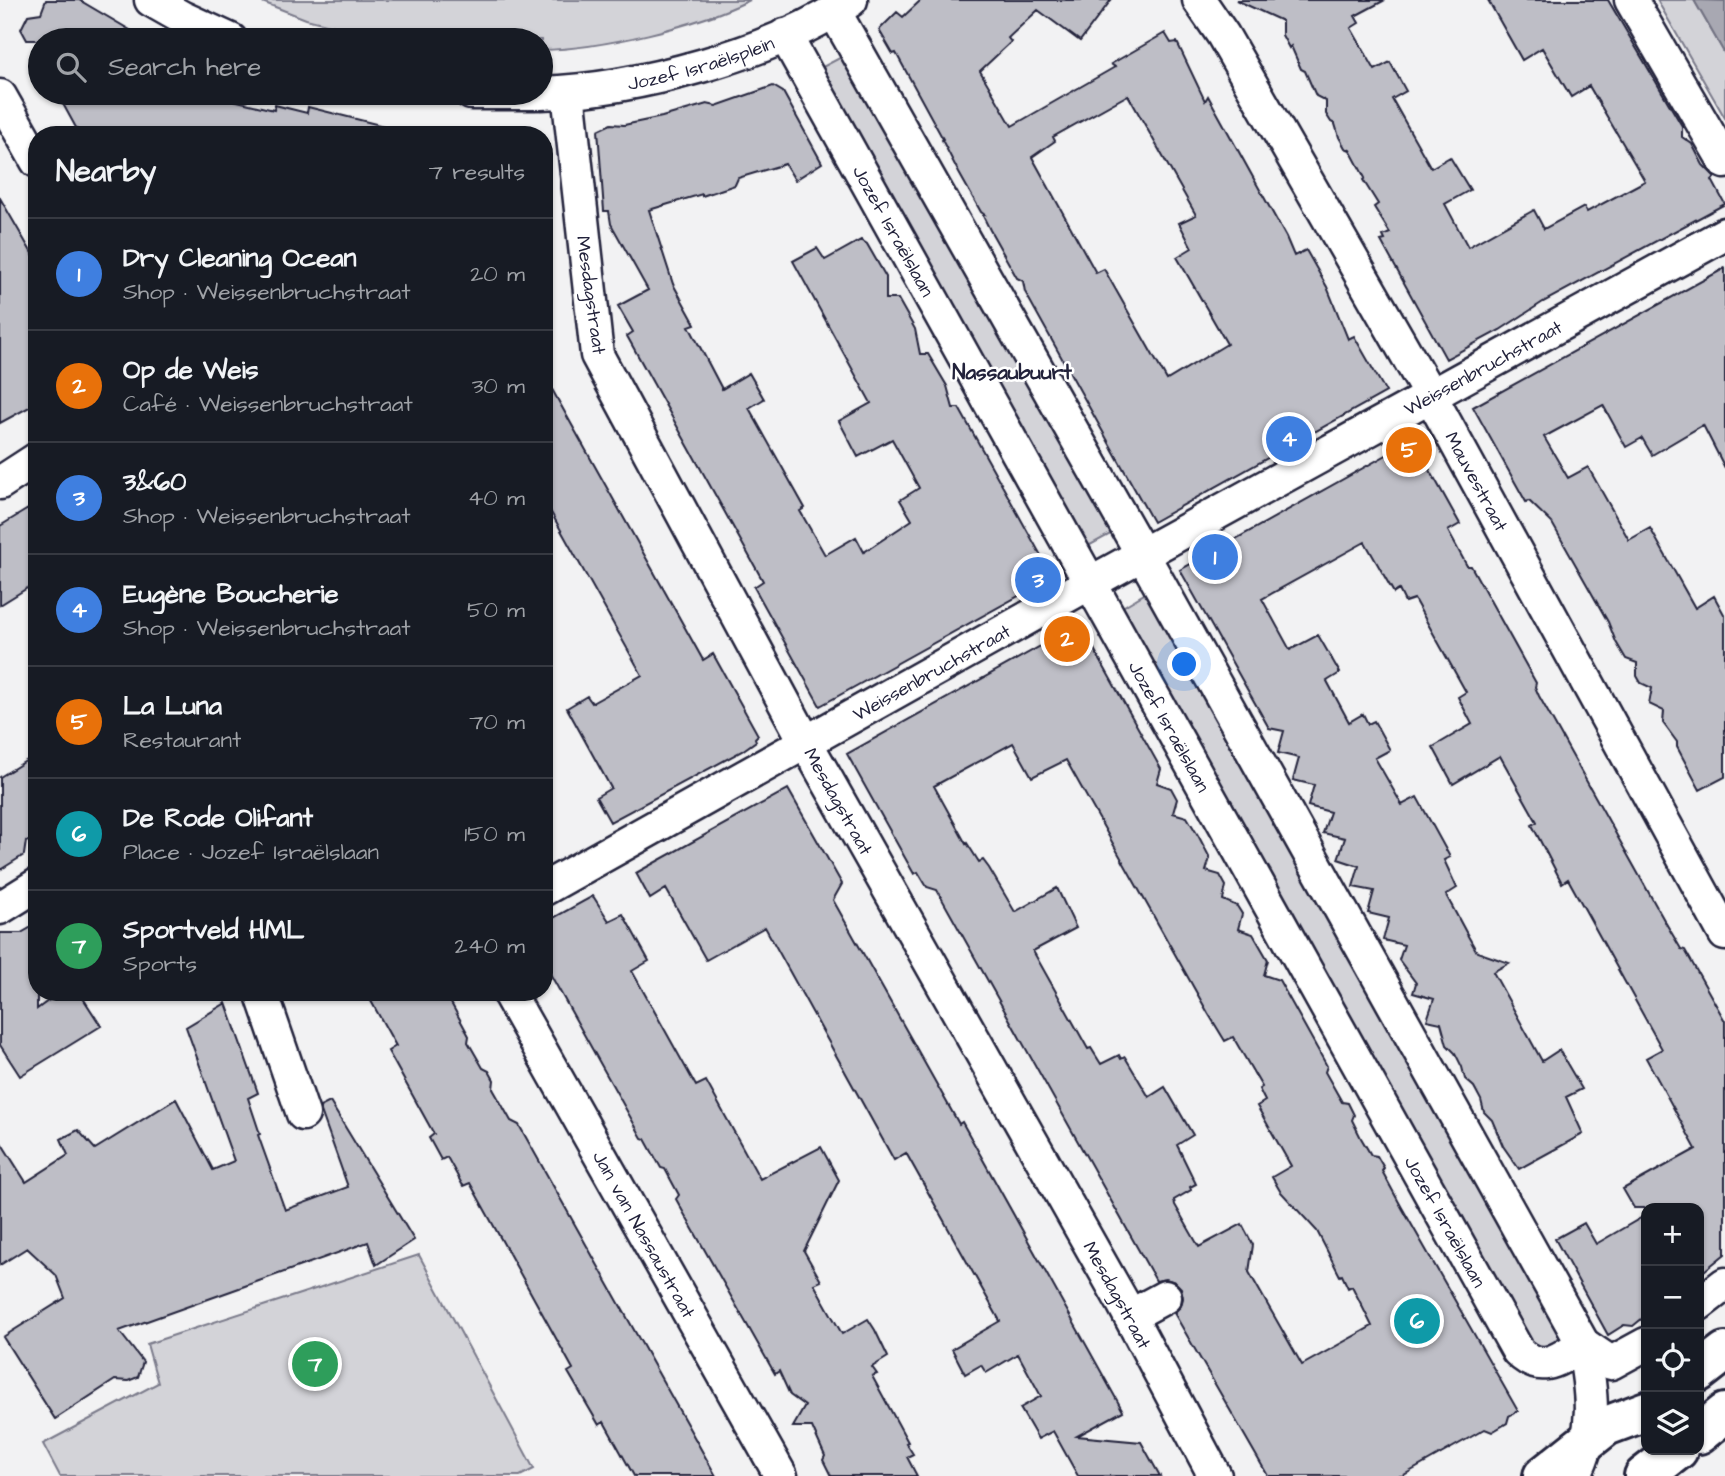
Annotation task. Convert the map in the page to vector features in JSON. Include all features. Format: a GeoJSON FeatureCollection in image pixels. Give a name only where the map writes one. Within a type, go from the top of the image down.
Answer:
{"type":"FeatureCollection","features":[{"type":"Feature","properties":{"kind":"main road"},"geometry":{"type":"LineString","coordinates":[[1704,1368],[1725,1352]]}},
{"type":"Feature","properties":{"kind":"main road"},"geometry":{"type":"LineString","coordinates":[[1543,1476],[1605,1426],[1641,1412]]}},
{"type":"Feature","properties":{"kind":"main road"},"geometry":{"type":"LineString","coordinates":[[1704,1430],[1725,1413]]}},
{"type":"Feature","properties":{"kind":"main road"},"geometry":{"type":"LineString","coordinates":[[1637,1476],[1642,1455]]}},
{"type":"Feature","properties":{"kind":"main road"},"geometry":{"type":"LineString","coordinates":[[1644,1476],[1671,1455]]}},
{"type":"Feature","properties":{"kind":"main road"},"geometry":{"type":"LineString","coordinates":[[1691,1455],[1698,1476]]}},
{"type":"Feature","properties":{"kind":"street"},"geometry":{"type":"LineString","coordinates":[[151,0],[204,28]]}},
{"type":"Feature","properties":{"kind":"street","name":"Mauvestraat"},"geometry":{"type":"LineString","coordinates":[[1199,0],[1236,58],[1430,395],[1725,934]]}},
{"type":"Feature","properties":{"kind":"street"},"geometry":{"type":"LineString","coordinates":[[1631,0],[1725,162]]}},
{"type":"Feature","properties":{"kind":"street"},"geometry":{"type":"LineString","coordinates":[[843,6],[1141,555],[1583,1344],[1592,1421],[1574,1476]]}},
{"type":"Feature","properties":{"kind":"street","name":"Jozef Israëlsplein"},"geometry":{"type":"LineString","coordinates":[[553,91],[680,72],[785,35],[843,6]]}},
{"type":"Feature","properties":{"kind":"street","name":"Jozef Israëlslaan"},"geometry":{"type":"LineString","coordinates":[[785,35],[1518,1351],[1529,1362],[1543,1364],[1556,1361],[1583,1344]]}},
{"type":"Feature","properties":{"kind":"street"},"geometry":{"type":"LineString","coordinates":[[0,96],[28,145]]}},
{"type":"Feature","properties":{"kind":"street","name":"Mesdagstraat"},"geometry":{"type":"LineString","coordinates":[[550,105],[597,355],[805,741],[1126,1310],[1215,1476]]}},
{"type":"Feature","properties":{"kind":"street","name":"Weissenbruchstraat"},"geometry":{"type":"LineString","coordinates":[[553,884],[805,741],[1725,234]]}},
{"type":"Feature","properties":{"kind":"street"},"geometry":{"type":"LineString","coordinates":[[0,483],[28,465]]}},
{"type":"Feature","properties":{"kind":"street"},"geometry":{"type":"LineString","coordinates":[[0,908],[28,891]]}},
{"type":"Feature","properties":{"kind":"street"},"geometry":{"type":"LineString","coordinates":[[264,1001],[303,1114]]}},
{"type":"Feature","properties":{"kind":"street","name":"Jan van Nassaustraat"},"geometry":{"type":"LineString","coordinates":[[513,1001],[781,1476]]}},
{"type":"Feature","properties":{"kind":"street"},"geometry":{"type":"LineString","coordinates":[[1704,1300],[1725,1284]]}},
{"type":"Feature","properties":{"kind":"street"},"geometry":{"type":"LineString","coordinates":[[1126,1310],[1165,1297]]}},
{"type":"Feature","properties":{"kind":"street"},"geometry":{"type":"LineString","coordinates":[[1583,1344],[1611,1363],[1641,1347]]}},
{"type":"Feature","properties":{"kind":"shaded area"},"geometry":{"type":"Polygon","coordinates":[[[257,0],[750,0],[676,27],[620,41],[565,49],[553,50],[553,28],[342,28],[306,19],[257,0]]]}},
{"type":"Feature","properties":{"kind":"shaded area"},"geometry":{"type":"Polygon","coordinates":[[[1657,0],[1694,0],[1725,54],[1725,118],[1657,0]]]}},
{"type":"Feature","properties":{"kind":"shaded area"},"geometry":{"type":"Polygon","coordinates":[[[1694,0],[1725,1],[1725,54],[1694,0]]]}},
{"type":"Feature","properties":{"kind":"shaded area"},"geometry":{"type":"Polygon","coordinates":[[[849,53],[1116,531],[1081,550],[815,71],[849,53]]]}},
{"type":"Feature","properties":{"kind":"shaded area"},"geometry":{"type":"Polygon","coordinates":[[[1151,590],[1559,1333],[1549,1346],[1531,1348],[1114,612],[1151,590]]]}},
{"type":"Feature","properties":{"kind":"shaded area"},"geometry":{"type":"Polygon","coordinates":[[[419,1255],[534,1469],[520,1476],[60,1476],[43,1444],[158,1383],[147,1344],[419,1255]]]}},
{"type":"Feature","properties":{"kind":"building"},"geometry":{"type":"Polygon","coordinates":[[[46,0],[79,0],[127,28],[28,28],[27,40],[21,29],[28,15],[41,13],[46,0]]]}},
{"type":"Feature","properties":{"kind":"building"},"geometry":{"type":"Polygon","coordinates":[[[921,0],[1111,0],[1080,41],[1038,10],[1008,38],[1011,42],[980,71],[1012,126],[1115,67],[1111,64],[1165,33],[1171,43],[1177,42],[1205,101],[1208,96],[1294,256],[1306,250],[1327,287],[1348,339],[1354,336],[1386,392],[1153,522],[1025,292],[1023,281],[1017,278],[896,53],[893,54],[879,30],[897,12],[903,17],[921,0]],[[1128,95],[1053,137],[1055,141],[1032,157],[1096,273],[1104,269],[1167,380],[1227,344],[1177,257],[1192,248],[1179,223],[1196,215],[1128,95]]]}},
{"type":"Feature","properties":{"kind":"building"},"geometry":{"type":"Polygon","coordinates":[[[1236,0],[1385,0],[1355,16],[1359,23],[1351,28],[1375,70],[1390,62],[1406,91],[1392,99],[1431,168],[1450,157],[1470,190],[1445,204],[1468,247],[1534,210],[1544,229],[1584,207],[1587,212],[1645,181],[1589,86],[1571,97],[1542,48],[1522,60],[1488,0],[1608,0],[1682,126],[1682,137],[1692,144],[1703,165],[1715,177],[1712,180],[1725,204],[1543,302],[1500,330],[1446,359],[1381,241],[1385,240],[1383,236],[1390,233],[1374,207],[1378,204],[1363,180],[1365,178],[1350,150],[1345,148],[1339,137],[1335,124],[1326,114],[1326,101],[1316,96],[1305,71],[1301,69],[1291,46],[1289,48],[1282,35],[1282,21],[1236,0]]]}},
{"type":"Feature","properties":{"kind":"building"},"geometry":{"type":"Polygon","coordinates":[[[773,86],[783,92],[822,163],[795,180],[785,164],[738,178],[735,185],[649,210],[673,284],[695,324],[689,326],[722,389],[749,373],[764,399],[749,408],[805,508],[800,511],[825,555],[856,537],[864,552],[912,520],[900,500],[919,488],[892,439],[858,457],[839,421],[871,403],[793,261],[817,248],[825,260],[861,240],[867,244],[886,277],[886,299],[898,299],[915,329],[920,354],[928,354],[947,386],[953,408],[959,408],[1053,577],[820,706],[754,587],[763,581],[627,336],[633,332],[618,306],[648,290],[611,224],[609,211],[604,211],[598,130],[611,124],[624,125],[707,104],[716,106],[773,86]]]}},
{"type":"Feature","properties":{"kind":"building"},"geometry":{"type":"Polygon","coordinates":[[[64,105],[253,105],[274,110],[275,105],[307,113],[308,107],[384,126],[75,126],[64,105]]]}},
{"type":"Feature","properties":{"kind":"building"},"geometry":{"type":"Polygon","coordinates":[[[0,198],[28,246],[28,408],[0,423],[0,198]]]}},
{"type":"Feature","properties":{"kind":"building"},"geometry":{"type":"Polygon","coordinates":[[[1725,268],[1725,468],[1703,425],[1652,455],[1642,438],[1626,447],[1603,405],[1544,437],[1568,478],[1588,467],[1629,540],[1650,528],[1695,608],[1714,596],[1725,616],[1725,777],[1700,790],[1677,747],[1677,742],[1663,723],[1664,711],[1649,704],[1652,688],[1641,683],[1637,676],[1637,663],[1626,659],[1552,523],[1529,501],[1526,502],[1473,407],[1725,268]]]}},
{"type":"Feature","properties":{"kind":"building"},"geometry":{"type":"Polygon","coordinates":[[[553,391],[703,660],[713,654],[758,735],[756,741],[742,751],[610,822],[596,797],[611,788],[567,708],[587,696],[592,703],[642,675],[553,516],[553,391]]]}},
{"type":"Feature","properties":{"kind":"building"},"geometry":{"type":"Polygon","coordinates":[[[1408,443],[1411,448],[1416,445],[1460,524],[1448,531],[1467,566],[1471,566],[1536,683],[1539,696],[1664,920],[1681,949],[1685,950],[1725,1021],[1725,1254],[1704,1271],[1704,1203],[1641,1203],[1641,1208],[1634,1208],[1623,1189],[1696,1149],[1646,1058],[1662,1049],[1568,879],[1562,883],[1532,825],[1537,822],[1500,756],[1453,784],[1433,747],[1472,724],[1458,697],[1466,692],[1414,599],[1405,602],[1399,590],[1394,593],[1365,542],[1262,599],[1290,650],[1318,635],[1340,673],[1327,681],[1349,722],[1363,714],[1368,724],[1374,721],[1390,750],[1375,758],[1402,805],[1417,797],[1450,857],[1444,860],[1457,888],[1446,895],[1477,952],[1509,963],[1493,972],[1542,1061],[1559,1050],[1582,1089],[1566,1097],[1583,1134],[1519,1169],[1503,1146],[1492,1120],[1484,1112],[1474,1087],[1465,1079],[1455,1053],[1447,1045],[1441,1023],[1427,1020],[1434,999],[1413,993],[1416,983],[1399,960],[1404,945],[1383,940],[1389,918],[1368,913],[1374,891],[1353,887],[1359,866],[1338,859],[1345,838],[1323,833],[1330,812],[1308,806],[1314,785],[1293,780],[1299,758],[1278,753],[1284,731],[1269,728],[1180,570],[1408,443]]]}},
{"type":"Feature","properties":{"kind":"building"},"geometry":{"type":"Polygon","coordinates":[[[28,509],[28,588],[0,605],[0,526],[28,509]]]}},
{"type":"Feature","properties":{"kind":"building"},"geometry":{"type":"Polygon","coordinates":[[[1080,624],[1161,769],[1157,783],[1171,788],[1177,799],[1173,813],[1187,817],[1199,837],[1210,858],[1206,871],[1220,875],[1226,886],[1223,900],[1237,906],[1242,914],[1238,929],[1253,934],[1268,960],[1264,975],[1279,980],[1327,1066],[1325,1072],[1342,1102],[1348,1103],[1354,1115],[1352,1120],[1361,1138],[1371,1155],[1377,1156],[1384,1168],[1382,1171],[1401,1206],[1518,1411],[1509,1416],[1507,1423],[1492,1432],[1485,1429],[1402,1476],[1268,1476],[1174,1313],[1181,1306],[1181,1288],[1166,1279],[1156,1281],[937,890],[927,887],[918,872],[914,874],[847,754],[1080,624]],[[1013,743],[934,786],[966,844],[979,862],[983,860],[989,868],[1015,912],[1057,888],[1076,928],[1033,951],[1088,1049],[1091,1048],[1101,1064],[1119,1055],[1121,1059],[1125,1057],[1149,1097],[1165,1087],[1193,1135],[1177,1145],[1196,1184],[1174,1200],[1175,1205],[1199,1247],[1242,1224],[1253,1245],[1249,1272],[1302,1365],[1372,1326],[1352,1286],[1348,1288],[1342,1275],[1340,1276],[1317,1231],[1280,1191],[1272,1177],[1291,1166],[1257,1106],[1265,1101],[1259,1089],[1262,1087],[1233,1037],[1225,1041],[1208,1013],[1066,760],[1032,777],[1013,743]]]}},
{"type":"Feature","properties":{"kind":"building"},"geometry":{"type":"Polygon","coordinates":[[[28,760],[28,841],[24,855],[0,870],[0,777],[28,760]]]}},
{"type":"Feature","properties":{"kind":"building"},"geometry":{"type":"Polygon","coordinates":[[[788,789],[842,884],[833,900],[959,1124],[962,1122],[1123,1411],[1077,1436],[1141,1442],[1160,1476],[1078,1476],[1053,1431],[1038,1439],[1020,1408],[1041,1396],[1018,1354],[986,1373],[981,1365],[965,1374],[952,1349],[1000,1321],[906,1153],[894,1160],[765,927],[706,960],[666,889],[650,899],[636,873],[788,789]]]}},
{"type":"Feature","properties":{"kind":"building"},"geometry":{"type":"Polygon","coordinates":[[[593,896],[609,921],[623,914],[649,961],[632,971],[696,1086],[706,1081],[760,1179],[821,1147],[839,1180],[804,1251],[821,1281],[814,1284],[842,1334],[868,1319],[875,1330],[888,1357],[872,1367],[877,1374],[872,1376],[908,1442],[906,1443],[913,1454],[907,1457],[917,1476],[831,1476],[812,1427],[793,1427],[805,1406],[790,1395],[779,1371],[775,1374],[676,1199],[679,1195],[665,1169],[661,1168],[642,1138],[553,979],[553,918],[593,896]]]}},
{"type":"Feature","properties":{"kind":"building"},"geometry":{"type":"Polygon","coordinates":[[[28,929],[28,1001],[37,1001],[37,1009],[48,1001],[85,1001],[101,1026],[20,1076],[0,1045],[0,933],[21,933],[28,929]]]}},
{"type":"Feature","properties":{"kind":"building"},"geometry":{"type":"Polygon","coordinates":[[[371,1001],[450,1001],[469,1036],[468,1042],[483,1068],[489,1071],[494,1080],[493,1089],[511,1121],[519,1125],[716,1476],[634,1476],[604,1422],[599,1425],[568,1372],[573,1369],[470,1183],[463,1186],[447,1157],[441,1160],[429,1138],[434,1134],[388,1051],[396,1046],[371,1001]]]}},
{"type":"Feature","properties":{"kind":"building"},"geometry":{"type":"Polygon","coordinates":[[[226,1003],[258,1093],[248,1098],[260,1134],[258,1135],[285,1210],[348,1187],[320,1107],[330,1102],[414,1240],[376,1265],[368,1242],[119,1331],[143,1362],[138,1377],[128,1381],[115,1380],[55,1419],[3,1337],[65,1298],[56,1275],[27,1248],[0,1265],[0,1141],[26,1182],[68,1155],[61,1139],[78,1130],[95,1149],[176,1099],[213,1170],[234,1161],[186,1027],[226,1003]]]}},
{"type":"Feature","properties":{"kind":"building"},"geometry":{"type":"Polygon","coordinates":[[[1641,1218],[1641,1319],[1633,1326],[1624,1325],[1608,1335],[1555,1239],[1584,1223],[1596,1244],[1641,1218]]]}},
{"type":"Feature","properties":{"kind":"place","name":"Eugène Boucherie"},"geometry":{"type":"Point","coordinates":[1289,439]}},
{"type":"Feature","properties":{"kind":"place","name":"La Luna"},"geometry":{"type":"Point","coordinates":[1409,450]}},
{"type":"Feature","properties":{"kind":"place","name":"Dry Cleaning Ocean"},"geometry":{"type":"Point","coordinates":[1215,557]}},
{"type":"Feature","properties":{"kind":"place","name":"3&60"},"geometry":{"type":"Point","coordinates":[1038,580]}},
{"type":"Feature","properties":{"kind":"place","name":"Op de Weis"},"geometry":{"type":"Point","coordinates":[1067,639]}},
{"type":"Feature","properties":{"kind":"place","name":"De Rode Olifant"},"geometry":{"type":"Point","coordinates":[1417,1321]}},
{"type":"Feature","properties":{"kind":"place","name":"Sportveld HML"},"geometry":{"type":"Point","coordinates":[315,1364]}},
{"type":"Feature","properties":{"kind":"district","name":"Nassaubuurt"},"geometry":{"type":"Point","coordinates":[1012,372]}}]}
